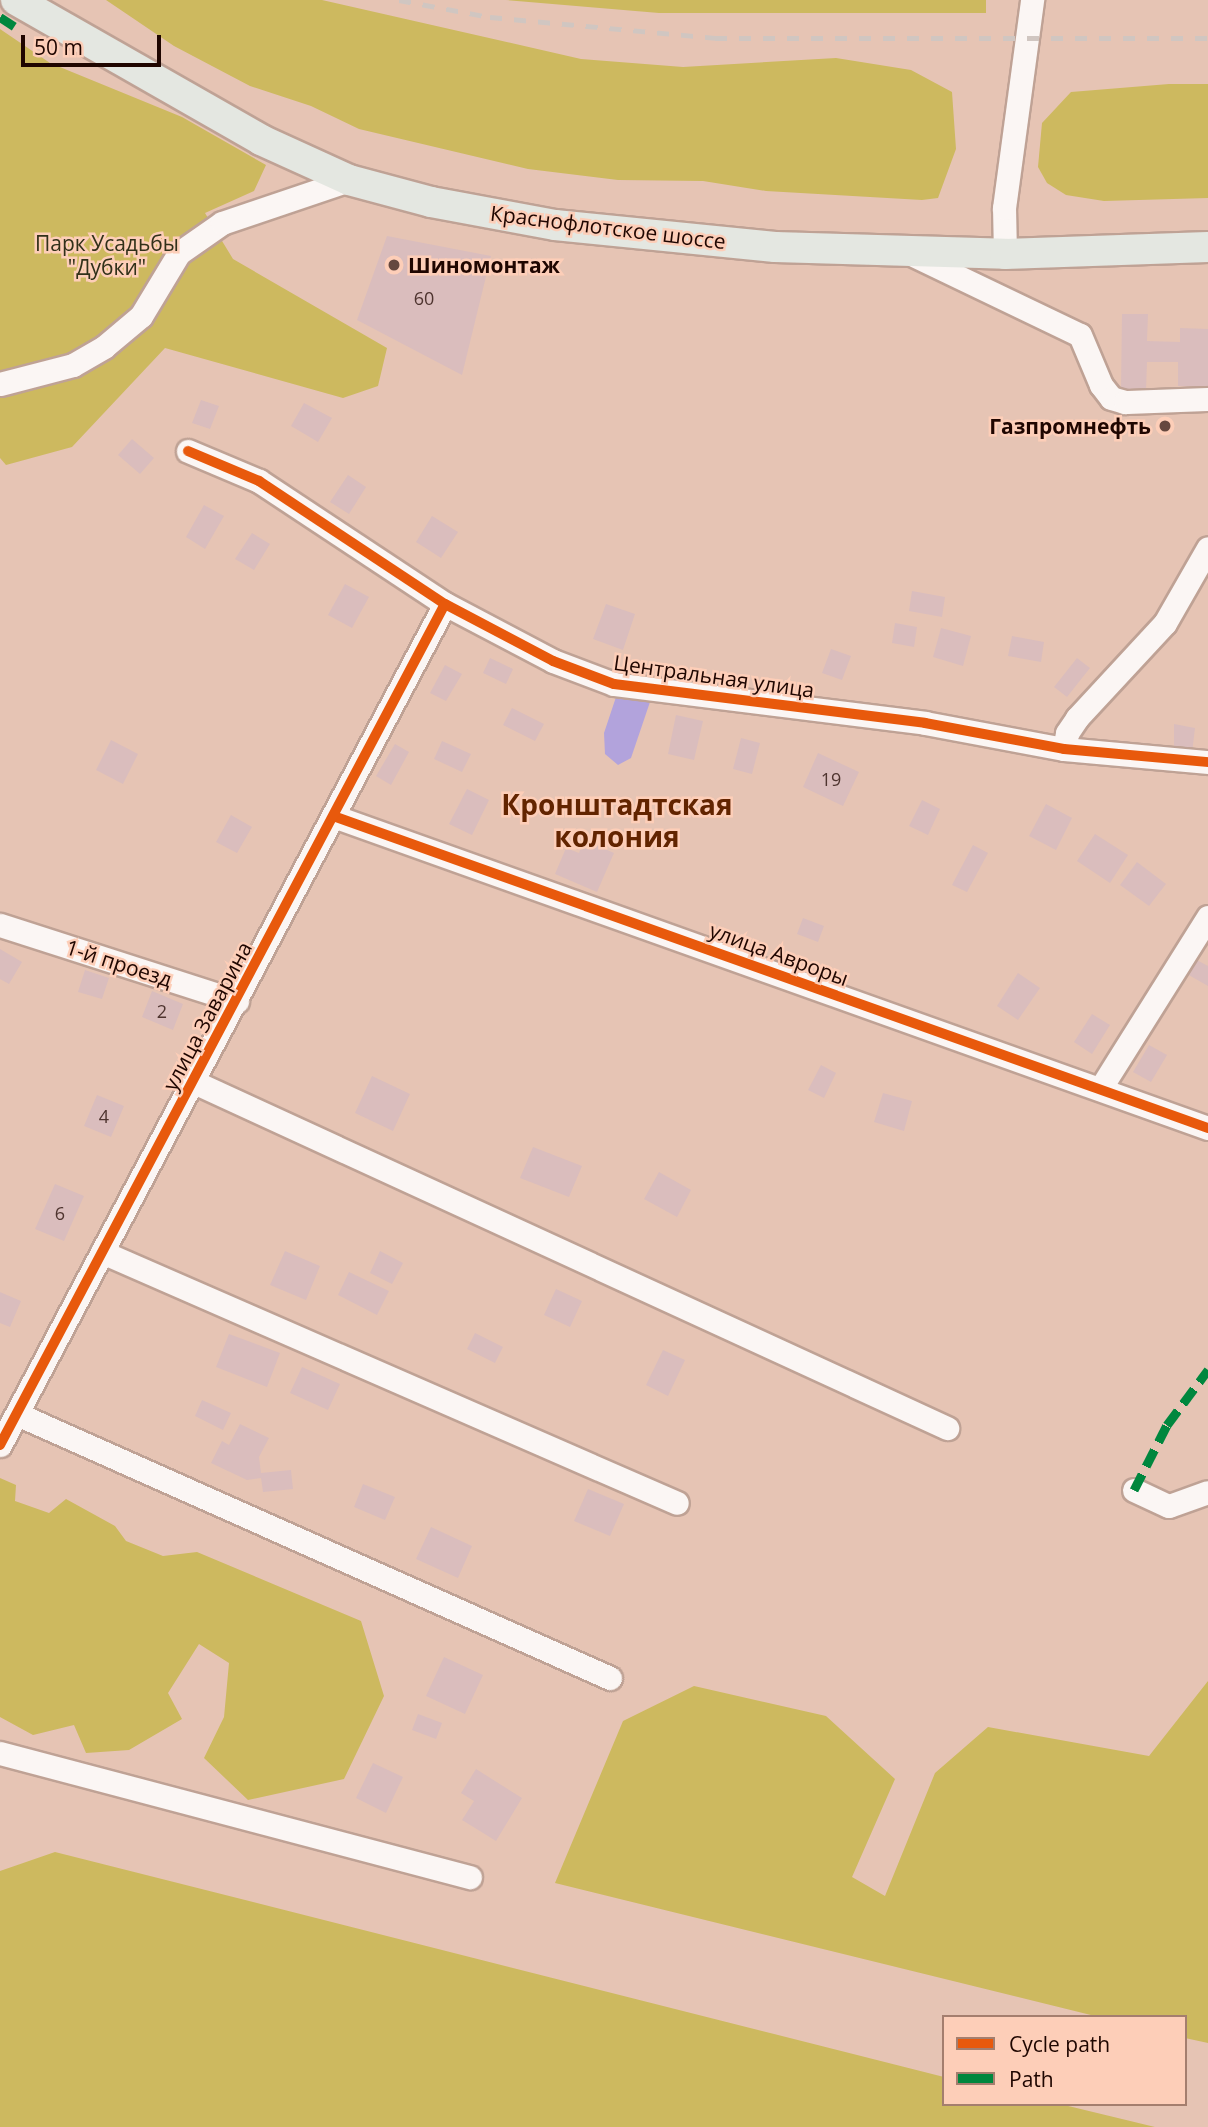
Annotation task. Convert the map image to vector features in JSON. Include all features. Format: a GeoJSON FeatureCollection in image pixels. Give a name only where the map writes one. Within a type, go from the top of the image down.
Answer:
{"type":"FeatureCollection","features":[{"type":"Feature","properties":{"kind":"main road","name":"Краснофлотское шоссе"},"geometry":{"type":"LineString","coordinates":[[16,0],[261,140],[349,180],[432,202],[555,225],[775,247],[1005,254],[1208,247]]}},
{"type":"Feature","properties":{"kind":"street"},"geometry":{"type":"LineString","coordinates":[[1005,254],[1004,208],[1032,0]]}},
{"type":"Feature","properties":{"kind":"street"},"geometry":{"type":"LineString","coordinates":[[0,384],[73,365],[104,347],[141,316],[180,253],[222,223],[349,180]]}},
{"type":"Feature","properties":{"kind":"street"},"geometry":{"type":"LineString","coordinates":[[908,253],[1080,335],[1111,398],[1125,402],[1208,399]]}},
{"type":"Feature","properties":{"kind":"street","name":"Центральная улица"},"geometry":{"type":"LineString","coordinates":[[188,451],[259,481],[445,604],[553,661],[614,684],[925,723],[1064,749],[1208,762]]}},
{"type":"Feature","properties":{"kind":"street"},"geometry":{"type":"LineString","coordinates":[[1064,749],[1067,733],[1077,719],[1165,623],[1208,548]]}},
{"type":"Feature","properties":{"kind":"street","name":"улица Заварина"},"geometry":{"type":"LineString","coordinates":[[0,1445],[336,817],[445,604]]}},
{"type":"Feature","properties":{"kind":"street","name":"улица Авроры"},"geometry":{"type":"LineString","coordinates":[[336,817],[1208,1128]]}},
{"type":"Feature","properties":{"kind":"street"},"geometry":{"type":"LineString","coordinates":[[1100,1089],[1208,917]]}},
{"type":"Feature","properties":{"kind":"street","name":"1-й проезд"},"geometry":{"type":"LineString","coordinates":[[0,925],[237,1001]]}},
{"type":"Feature","properties":{"kind":"street"},"geometry":{"type":"LineString","coordinates":[[194,1082],[947,1428]]}},
{"type":"Feature","properties":{"kind":"street"},"geometry":{"type":"LineString","coordinates":[[102,1252],[677,1503]]}},
{"type":"Feature","properties":{"kind":"street"},"geometry":{"type":"LineString","coordinates":[[17,1414],[610,1678]]}},
{"type":"Feature","properties":{"kind":"street"},"geometry":{"type":"LineString","coordinates":[[1134,1490],[1169,1506],[1208,1492]]}},
{"type":"Feature","properties":{"kind":"street"},"geometry":{"type":"LineString","coordinates":[[0,1753],[470,1877]]}},
{"type":"Feature","properties":{"kind":"green space"},"geometry":{"type":"Polygon","coordinates":[[[106,0],[322,0],[581,59],[683,67],[836,58],[911,70],[952,92],[956,149],[938,198],[922,200],[766,191],[703,181],[618,180],[528,169],[359,129],[311,106],[250,86],[174,46],[106,0]]]}},
{"type":"Feature","properties":{"kind":"green space"},"geometry":{"type":"Polygon","coordinates":[[[506,0],[986,0],[986,13],[659,13],[506,0]]]}},
{"type":"Feature","properties":{"kind":"green space","name":"Парк Усадьбы \"Дубки\""},"geometry":{"type":"Polygon","coordinates":[[[0,29],[50,63],[182,117],[266,165],[254,191],[205,213],[233,259],[387,348],[378,386],[343,398],[165,348],[72,447],[6,465],[0,458],[0,29]]]}},
{"type":"Feature","properties":{"kind":"green space"},"geometry":{"type":"Polygon","coordinates":[[[1169,84],[1208,84],[1208,198],[1104,201],[1066,195],[1047,183],[1038,167],[1042,123],[1071,92],[1169,84]]]}},
{"type":"Feature","properties":{"kind":"green space"},"geometry":{"type":"Polygon","coordinates":[[[0,1478],[16,1485],[15,1501],[49,1513],[66,1499],[115,1526],[126,1541],[163,1556],[197,1552],[361,1621],[384,1696],[344,1779],[248,1800],[204,1758],[224,1717],[229,1663],[199,1644],[168,1693],[182,1719],[129,1750],[86,1753],[74,1725],[33,1735],[0,1717],[0,1478]]]}},
{"type":"Feature","properties":{"kind":"green space"},"geometry":{"type":"Polygon","coordinates":[[[1208,1681],[1208,2043],[1187,2038],[1187,2015],[1091,2015],[555,1883],[623,1721],[694,1686],[826,1716],[895,1779],[852,1877],[885,1896],[935,1773],[988,1727],[1149,1756],[1208,1681]]]}},
{"type":"Feature","properties":{"kind":"green space"},"geometry":{"type":"Polygon","coordinates":[[[55,1852],[942,2076],[942,2106],[1068,2106],[1155,2127],[0,2127],[0,1871],[55,1852]]]}},
{"type":"Feature","properties":{"kind":"shaded area"},"geometry":{"type":"Polygon","coordinates":[[[616,697],[651,699],[631,758],[618,765],[605,754],[604,733],[616,697]]]}},
{"type":"Feature","properties":{"kind":"building"},"geometry":{"type":"Polygon","coordinates":[[[387,236],[491,256],[462,375],[357,320],[387,236]]]}},
{"type":"Feature","properties":{"kind":"building"},"geometry":{"type":"Polygon","coordinates":[[[1122,314],[1148,314],[1147,341],[1180,342],[1180,328],[1208,329],[1208,387],[1178,386],[1178,362],[1147,362],[1146,390],[1121,389],[1122,314]]]}},
{"type":"Feature","properties":{"kind":"building"},"geometry":{"type":"Polygon","coordinates":[[[201,400],[219,406],[210,429],[192,423],[201,400]]]}},
{"type":"Feature","properties":{"kind":"building"},"geometry":{"type":"Polygon","coordinates":[[[304,403],[332,418],[318,442],[291,426],[304,403]]]}},
{"type":"Feature","properties":{"kind":"building"},"geometry":{"type":"Polygon","coordinates":[[[132,439],[154,458],[140,474],[118,455],[132,439]]]}},
{"type":"Feature","properties":{"kind":"building"},"geometry":{"type":"Polygon","coordinates":[[[348,475],[366,487],[349,514],[330,502],[348,475]]]}},
{"type":"Feature","properties":{"kind":"building"},"geometry":{"type":"Polygon","coordinates":[[[204,505],[224,516],[205,549],[186,537],[204,505]]]}},
{"type":"Feature","properties":{"kind":"building"},"geometry":{"type":"Polygon","coordinates":[[[432,516],[458,532],[441,558],[416,542],[432,516]]]}},
{"type":"Feature","properties":{"kind":"building"},"geometry":{"type":"Polygon","coordinates":[[[252,533],[270,544],[254,570],[235,559],[252,533]]]}},
{"type":"Feature","properties":{"kind":"building"},"geometry":{"type":"Polygon","coordinates":[[[345,584],[369,597],[352,628],[328,615],[345,584]]]}},
{"type":"Feature","properties":{"kind":"building"},"geometry":{"type":"Polygon","coordinates":[[[912,591],[945,597],[942,617],[909,611],[912,591]]]}},
{"type":"Feature","properties":{"kind":"building"},"geometry":{"type":"Polygon","coordinates":[[[606,604],[635,614],[623,650],[593,639],[606,604]]]}},
{"type":"Feature","properties":{"kind":"building"},"geometry":{"type":"Polygon","coordinates":[[[895,623],[917,627],[914,647],[892,643],[895,623]]]}},
{"type":"Feature","properties":{"kind":"building"},"geometry":{"type":"Polygon","coordinates":[[[941,628],[971,636],[963,666],[933,657],[941,628]]]}},
{"type":"Feature","properties":{"kind":"building"},"geometry":{"type":"Polygon","coordinates":[[[1012,636],[1044,642],[1041,662],[1008,656],[1012,636]]]}},
{"type":"Feature","properties":{"kind":"building"},"geometry":{"type":"Polygon","coordinates":[[[831,649],[851,656],[842,680],[822,673],[831,649]]]}},
{"type":"Feature","properties":{"kind":"building"},"geometry":{"type":"Polygon","coordinates":[[[490,658],[513,669],[506,684],[483,673],[490,658]]]}},
{"type":"Feature","properties":{"kind":"building"},"geometry":{"type":"Polygon","coordinates":[[[1077,658],[1090,668],[1067,697],[1054,687],[1077,658]]]}},
{"type":"Feature","properties":{"kind":"building"},"geometry":{"type":"Polygon","coordinates":[[[445,665],[462,674],[446,701],[430,693],[445,665]]]}},
{"type":"Feature","properties":{"kind":"building"},"geometry":{"type":"Polygon","coordinates":[[[512,708],[544,724],[535,741],[503,725],[512,708]]]}},
{"type":"Feature","properties":{"kind":"building"},"geometry":{"type":"Polygon","coordinates":[[[676,715],[703,721],[694,760],[668,754],[676,715]]]}},
{"type":"Feature","properties":{"kind":"building"},"geometry":{"type":"Polygon","coordinates":[[[1174,724],[1195,728],[1192,753],[1174,751],[1174,724]]]}},
{"type":"Feature","properties":{"kind":"building"},"geometry":{"type":"Polygon","coordinates":[[[741,738],[760,743],[752,774],[733,769],[741,738]]]}},
{"type":"Feature","properties":{"kind":"building"},"geometry":{"type":"Polygon","coordinates":[[[111,740],[138,754],[123,784],[96,770],[111,740]]]}},
{"type":"Feature","properties":{"kind":"building"},"geometry":{"type":"Polygon","coordinates":[[[442,741],[471,754],[462,772],[434,759],[442,741]]]}},
{"type":"Feature","properties":{"kind":"building"},"geometry":{"type":"Polygon","coordinates":[[[395,744],[409,752],[391,785],[376,776],[395,744]]]}},
{"type":"Feature","properties":{"kind":"building"},"geometry":{"type":"Polygon","coordinates":[[[818,753],[859,772],[843,806],[803,787],[818,753]]]}},
{"type":"Feature","properties":{"kind":"building"},"geometry":{"type":"Polygon","coordinates":[[[467,789],[489,800],[472,835],[449,824],[467,789]]]}},
{"type":"Feature","properties":{"kind":"building"},"geometry":{"type":"Polygon","coordinates":[[[922,800],[940,809],[928,835],[909,826],[922,800]]]}},
{"type":"Feature","properties":{"kind":"building"},"geometry":{"type":"Polygon","coordinates":[[[1046,804],[1072,818],[1056,850],[1029,836],[1046,804]]]}},
{"type":"Feature","properties":{"kind":"building"},"geometry":{"type":"Polygon","coordinates":[[[231,815],[252,827],[237,853],[216,842],[231,815]]]}},
{"type":"Feature","properties":{"kind":"building"},"geometry":{"type":"Polygon","coordinates":[[[1095,834],[1128,855],[1110,883],[1077,861],[1095,834]]]}},
{"type":"Feature","properties":{"kind":"building"},"geometry":{"type":"Polygon","coordinates":[[[584,840],[614,853],[597,892],[555,874],[566,848],[579,853],[584,840]]]}},
{"type":"Feature","properties":{"kind":"building"},"geometry":{"type":"Polygon","coordinates":[[[973,845],[988,853],[967,892],[952,885],[973,845]]]}},
{"type":"Feature","properties":{"kind":"building"},"geometry":{"type":"Polygon","coordinates":[[[1137,862],[1166,884],[1149,906],[1120,885],[1137,862]]]}},
{"type":"Feature","properties":{"kind":"building"},"geometry":{"type":"Polygon","coordinates":[[[803,918],[824,926],[818,942],[797,934],[803,918]]]}},
{"type":"Feature","properties":{"kind":"building"},"geometry":{"type":"Polygon","coordinates":[[[0,949],[22,962],[9,984],[0,979],[0,949]]]}},
{"type":"Feature","properties":{"kind":"building"},"geometry":{"type":"Polygon","coordinates":[[[1195,959],[1208,966],[1208,986],[1187,974],[1195,959]]]}},
{"type":"Feature","properties":{"kind":"building"},"geometry":{"type":"Polygon","coordinates":[[[85,970],[109,978],[102,999],[78,992],[85,970]]]}},
{"type":"Feature","properties":{"kind":"building"},"geometry":{"type":"Polygon","coordinates":[[[1018,973],[1040,988],[1018,1020],[997,1006],[1018,973]]]}},
{"type":"Feature","properties":{"kind":"building"},"geometry":{"type":"Polygon","coordinates":[[[152,991],[183,1004],[173,1030],[142,1017],[152,991]]]}},
{"type":"Feature","properties":{"kind":"building"},"geometry":{"type":"Polygon","coordinates":[[[1092,1014],[1110,1025],[1092,1054],[1074,1042],[1092,1014]]]}},
{"type":"Feature","properties":{"kind":"building"},"geometry":{"type":"Polygon","coordinates":[[[1149,1045],[1167,1055],[1151,1082],[1133,1072],[1149,1045]]]}},
{"type":"Feature","properties":{"kind":"building"},"geometry":{"type":"Polygon","coordinates":[[[821,1065],[836,1073],[824,1098],[808,1090],[821,1065]]]}},
{"type":"Feature","properties":{"kind":"building"},"geometry":{"type":"Polygon","coordinates":[[[372,1076],[410,1094],[393,1131],[355,1113],[372,1076]]]}},
{"type":"Feature","properties":{"kind":"building"},"geometry":{"type":"Polygon","coordinates":[[[883,1093],[912,1101],[904,1131],[874,1122],[883,1093]]]}},
{"type":"Feature","properties":{"kind":"building"},"geometry":{"type":"Polygon","coordinates":[[[97,1095],[124,1106],[111,1137],[84,1126],[97,1095]]]}},
{"type":"Feature","properties":{"kind":"building"},"geometry":{"type":"Polygon","coordinates":[[[533,1147],[582,1166],[569,1197],[520,1178],[533,1147]]]}},
{"type":"Feature","properties":{"kind":"building"},"geometry":{"type":"Polygon","coordinates":[[[659,1172],[691,1190],[677,1217],[644,1199],[659,1172]]]}},
{"type":"Feature","properties":{"kind":"building"},"geometry":{"type":"Polygon","coordinates":[[[55,1184],[84,1196],[64,1241],[35,1229],[55,1184]]]}},
{"type":"Feature","properties":{"kind":"building"},"geometry":{"type":"Polygon","coordinates":[[[285,1251],[320,1266],[306,1300],[270,1285],[285,1251]]]}},
{"type":"Feature","properties":{"kind":"building"},"geometry":{"type":"Polygon","coordinates":[[[380,1251],[403,1263],[392,1284],[370,1273],[380,1251]]]}},
{"type":"Feature","properties":{"kind":"building"},"geometry":{"type":"Polygon","coordinates":[[[349,1272],[389,1291],[377,1315],[338,1295],[349,1272]]]}},
{"type":"Feature","properties":{"kind":"building"},"geometry":{"type":"Polygon","coordinates":[[[556,1289],[582,1301],[570,1327],[544,1315],[556,1289]]]}},
{"type":"Feature","properties":{"kind":"building"},"geometry":{"type":"Polygon","coordinates":[[[0,1292],[21,1301],[10,1327],[0,1323],[0,1292]]]}},
{"type":"Feature","properties":{"kind":"building"},"geometry":{"type":"Polygon","coordinates":[[[475,1333],[503,1347],[495,1363],[467,1349],[475,1333]]]}},
{"type":"Feature","properties":{"kind":"building"},"geometry":{"type":"Polygon","coordinates":[[[229,1334],[280,1353],[267,1387],[216,1367],[229,1334]]]}},
{"type":"Feature","properties":{"kind":"building"},"geometry":{"type":"Polygon","coordinates":[[[663,1350],[685,1360],[668,1396],[646,1385],[663,1350]]]}},
{"type":"Feature","properties":{"kind":"building"},"geometry":{"type":"Polygon","coordinates":[[[302,1367],[340,1384],[328,1410],[290,1393],[302,1367]]]}},
{"type":"Feature","properties":{"kind":"building"},"geometry":{"type":"Polygon","coordinates":[[[202,1400],[231,1413],[223,1430],[195,1416],[202,1400]]]}},
{"type":"Feature","properties":{"kind":"building"},"geometry":{"type":"Polygon","coordinates":[[[240,1424],[269,1438],[259,1457],[261,1473],[291,1470],[293,1489],[263,1492],[261,1478],[247,1480],[211,1463],[222,1441],[229,1445],[240,1424]]]}},
{"type":"Feature","properties":{"kind":"building"},"geometry":{"type":"Polygon","coordinates":[[[363,1484],[395,1497],[385,1520],[354,1507],[363,1484]]]}},
{"type":"Feature","properties":{"kind":"building"},"geometry":{"type":"Polygon","coordinates":[[[588,1489],[624,1504],[610,1536],[574,1521],[588,1489]]]}},
{"type":"Feature","properties":{"kind":"building"},"geometry":{"type":"Polygon","coordinates":[[[431,1527],[472,1546],[458,1578],[416,1559],[431,1527]]]}},
{"type":"Feature","properties":{"kind":"building"},"geometry":{"type":"Polygon","coordinates":[[[444,1657],[483,1675],[465,1714],[426,1696],[444,1657]]]}},
{"type":"Feature","properties":{"kind":"building"},"geometry":{"type":"Polygon","coordinates":[[[418,1714],[442,1723],[436,1739],[412,1730],[418,1714]]]}},
{"type":"Feature","properties":{"kind":"building"},"geometry":{"type":"Polygon","coordinates":[[[373,1763],[403,1777],[386,1813],[356,1798],[373,1763]]]}},
{"type":"Feature","properties":{"kind":"building"},"geometry":{"type":"Polygon","coordinates":[[[476,1769],[522,1798],[496,1841],[462,1820],[474,1801],[461,1793],[476,1769]]]}},
{"type":"Feature","properties":{"kind":"railway"},"geometry":{"type":"LineString","coordinates":[[399,0],[490,17],[715,38],[1208,38]]}},
{"type":"Feature","properties":{"kind":"marked path"},"geometry":{"type":"LineString","coordinates":[[0,17],[14,26]]}},
{"type":"Feature","properties":{"kind":"marked path"},"geometry":{"type":"LineString","coordinates":[[1134,1490],[1167,1425],[1208,1370]]}},
{"type":"Feature","properties":{"kind":"cycle path"},"geometry":{"type":"LineString","coordinates":[[188,451],[259,481],[445,604],[553,661],[614,684],[925,723],[1064,749],[1208,762]]}},
{"type":"Feature","properties":{"kind":"cycle path"},"geometry":{"type":"LineString","coordinates":[[0,1445],[445,604]]}},
{"type":"Feature","properties":{"kind":"cycle path"},"geometry":{"type":"LineString","coordinates":[[336,817],[1208,1128]]}},
{"type":"Feature","properties":{"kind":"place","name":"Шиномонтаж"},"geometry":{"type":"Point","coordinates":[394,265]}},
{"type":"Feature","properties":{"kind":"place","name":"Газпромнефть"},"geometry":{"type":"Point","coordinates":[1165,426]}},
{"type":"Feature","properties":{"kind":"district","name":"Кронштадтская колония"},"geometry":{"type":"Point","coordinates":[617,820]}}]}
